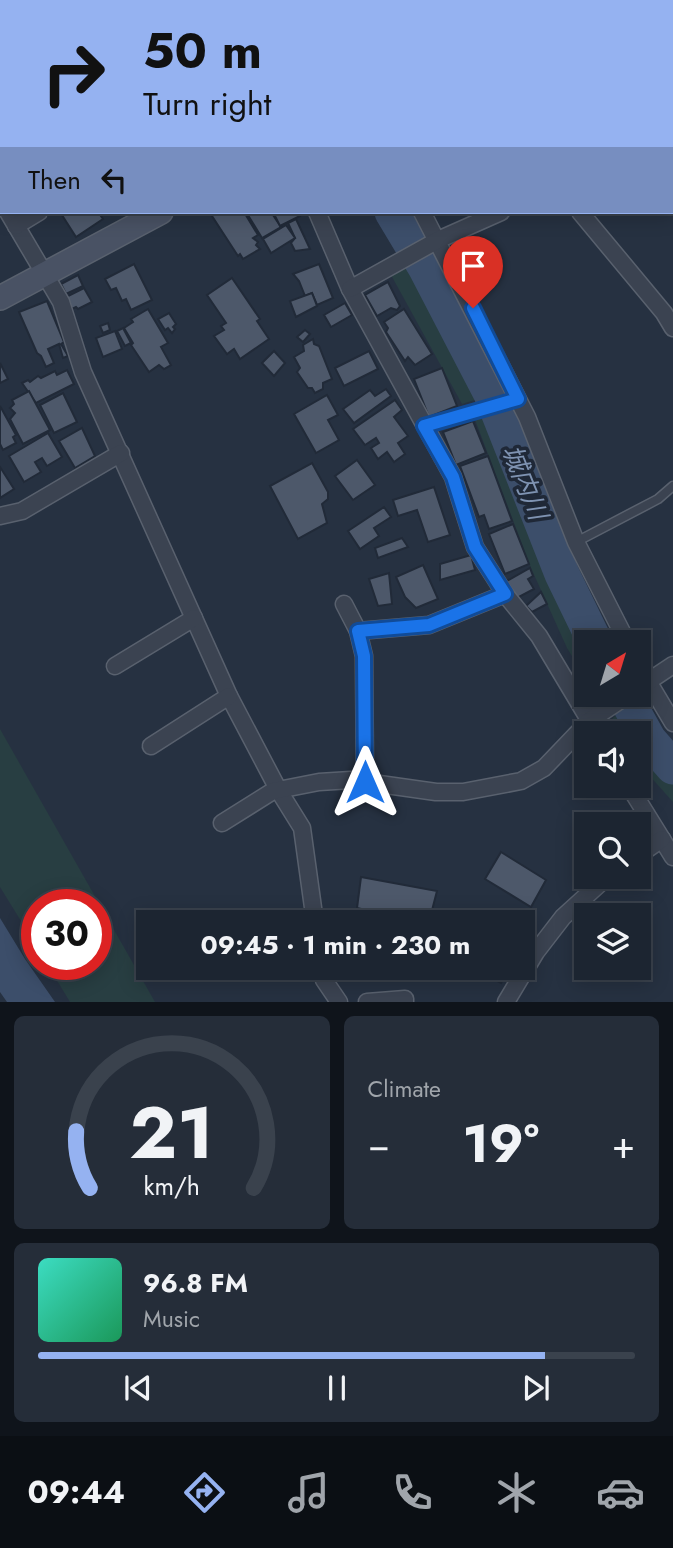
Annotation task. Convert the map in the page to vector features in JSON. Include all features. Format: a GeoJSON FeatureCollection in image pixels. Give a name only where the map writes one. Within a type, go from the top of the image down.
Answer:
{"type":"FeatureCollection","features":[{"type":"Feature","properties":{"kind":"street"},"geometry":{"type":"LineString","coordinates":[[31,214],[12,219],[61,302],[83,372],[229,696],[279,791],[302,828],[313,910]]}},
{"type":"Feature","properties":{"kind":"street"},"geometry":{"type":"LineString","coordinates":[[0,298],[157,214]]}},
{"type":"Feature","properties":{"kind":"street"},"geometry":{"type":"LineString","coordinates":[[318,214],[350,289],[453,477],[475,547],[505,594],[539,636],[589,721]]}},
{"type":"Feature","properties":{"kind":"street"},"geometry":{"type":"LineString","coordinates":[[423,214],[518,399],[576,542],[620,630]]}},
{"type":"Feature","properties":{"kind":"street"},"geometry":{"type":"LineString","coordinates":[[350,289],[438,240],[496,214]]}},
{"type":"Feature","properties":{"kind":"street"},"geometry":{"type":"LineString","coordinates":[[582,214],[664,313],[673,328]]}},
{"type":"Feature","properties":{"kind":"street"},"geometry":{"type":"LineString","coordinates":[[0,516],[22,511],[121,453]]}},
{"type":"Feature","properties":{"kind":"street"},"geometry":{"type":"LineString","coordinates":[[358,631],[429,625],[505,594]]}},
{"type":"Feature","properties":{"kind":"street"},"geometry":{"type":"LineString","coordinates":[[344,604],[358,631],[364,656],[365,782]]}},
{"type":"Feature","properties":{"kind":"street"},"geometry":{"type":"LineString","coordinates":[[116,666],[194,618]]}},
{"type":"Feature","properties":{"kind":"street"},"geometry":{"type":"LineString","coordinates":[[651,680],[673,666]]}},
{"type":"Feature","properties":{"kind":"street"},"geometry":{"type":"LineString","coordinates":[[651,695],[673,723]]}},
{"type":"Feature","properties":{"kind":"street"},"geometry":{"type":"LineString","coordinates":[[151,746],[229,696]]}},
{"type":"Feature","properties":{"kind":"street"},"geometry":{"type":"LineString","coordinates":[[598,721],[610,707]]}},
{"type":"Feature","properties":{"kind":"street"},"geometry":{"type":"LineString","coordinates":[[222,823],[273,791],[319,782],[351,780],[436,792],[463,792],[521,781],[544,768],[574,743]]}},
{"type":"Feature","properties":{"kind":"street"},"geometry":{"type":"LineString","coordinates":[[636,798],[673,857]]}},
{"type":"Feature","properties":{"kind":"street"},"geometry":{"type":"LineString","coordinates":[[651,847],[662,839]]}},
{"type":"Feature","properties":{"kind":"street"},"geometry":{"type":"LineString","coordinates":[[506,1002],[536,952],[563,917],[594,889]]}},
{"type":"Feature","properties":{"kind":"street"},"geometry":{"type":"LineString","coordinates":[[325,980],[339,1002]]}},
{"type":"Feature","properties":{"kind":"street"},"geometry":{"type":"LineString","coordinates":[[367,1002],[405,999],[405,1002]]}},
{"type":"Feature","properties":{"kind":"lane"},"geometry":{"type":"LineString","coordinates":[[424,426],[518,399]]}},
{"type":"Feature","properties":{"kind":"lane"},"geometry":{"type":"LineString","coordinates":[[576,542],[657,499],[673,485]]}},
{"type":"Feature","properties":{"kind":"green space"},"geometry":{"type":"Polygon","coordinates":[[[410,266],[481,398],[462,404],[391,275],[410,266]]]}},
{"type":"Feature","properties":{"kind":"green space"},"geometry":{"type":"Polygon","coordinates":[[[487,414],[532,529],[579,630],[574,630],[574,659],[531,568],[474,417],[487,414]]]}},
{"type":"Feature","properties":{"kind":"green space"},"geometry":{"type":"Polygon","coordinates":[[[622,709],[631,721],[610,721],[622,709]]]}},
{"type":"Feature","properties":{"kind":"green space"},"geometry":{"type":"Polygon","coordinates":[[[0,729],[91,889],[21,889],[21,921],[0,887],[0,729]]]}},
{"type":"Feature","properties":{"kind":"green space"},"geometry":{"type":"Polygon","coordinates":[[[651,748],[673,773],[673,802],[651,777],[651,748]]]}},
{"type":"Feature","properties":{"kind":"green space"},"geometry":{"type":"Polygon","coordinates":[[[112,926],[136,969],[136,980],[143,980],[155,1002],[70,1002],[57,980],[112,980],[112,926]]]}},
{"type":"Feature","properties":{"kind":"water"},"geometry":{"type":"Polygon","coordinates":[[[0,918],[21,952],[21,980],[40,980],[55,1002],[7,1002],[0,992],[0,918]]]}},
{"type":"Feature","properties":{"kind":"building"},"geometry":{"type":"Polygon","coordinates":[[[61,214],[104,214],[101,216],[103,219],[76,237],[61,214]]]}},
{"type":"Feature","properties":{"kind":"building"},"geometry":{"type":"Polygon","coordinates":[[[245,214],[258,235],[253,238],[260,249],[243,259],[240,254],[238,256],[212,216],[245,214]]]}},
{"type":"Feature","properties":{"kind":"building"},"geometry":{"type":"Polygon","coordinates":[[[247,214],[272,214],[281,227],[262,238],[247,214]]]}},
{"type":"Feature","properties":{"kind":"building"},"geometry":{"type":"Polygon","coordinates":[[[274,214],[299,214],[300,216],[280,226],[274,214]]]}},
{"type":"Feature","properties":{"kind":"building"},"geometry":{"type":"Polygon","coordinates":[[[296,219],[310,249],[295,251],[291,243],[295,238],[288,223],[296,219]]]}},
{"type":"Feature","properties":{"kind":"building"},"geometry":{"type":"Polygon","coordinates":[[[286,225],[295,238],[271,253],[263,239],[286,225]]]}},
{"type":"Feature","properties":{"kind":"building"},"geometry":{"type":"Polygon","coordinates":[[[134,264],[152,300],[131,310],[126,299],[122,301],[116,288],[111,290],[105,279],[134,264]]]}},
{"type":"Feature","properties":{"kind":"building"},"geometry":{"type":"Polygon","coordinates":[[[319,264],[333,298],[317,305],[312,293],[305,296],[293,274],[319,264]]]}},
{"type":"Feature","properties":{"kind":"building"},"geometry":{"type":"Polygon","coordinates":[[[78,275],[83,286],[66,294],[61,284],[78,275]]]}},
{"type":"Feature","properties":{"kind":"building"},"geometry":{"type":"Polygon","coordinates":[[[232,278],[260,319],[257,321],[269,339],[240,359],[234,349],[227,354],[214,336],[224,330],[221,326],[226,323],[207,295],[232,278]]]}},
{"type":"Feature","properties":{"kind":"building"},"geometry":{"type":"Polygon","coordinates":[[[388,282],[400,306],[397,310],[391,308],[377,316],[365,295],[388,282]]]}},
{"type":"Feature","properties":{"kind":"building"},"geometry":{"type":"Polygon","coordinates":[[[84,288],[92,302],[72,309],[66,297],[84,288]]]}},
{"type":"Feature","properties":{"kind":"building"},"geometry":{"type":"Polygon","coordinates":[[[312,293],[317,306],[296,317],[290,301],[312,293]]]}},
{"type":"Feature","properties":{"kind":"building"},"geometry":{"type":"Polygon","coordinates":[[[47,301],[64,342],[61,344],[68,356],[63,358],[59,344],[48,349],[54,363],[46,367],[19,312],[47,301]]]}},
{"type":"Feature","properties":{"kind":"building"},"geometry":{"type":"Polygon","coordinates":[[[345,303],[352,315],[331,327],[324,315],[345,303]]]}},
{"type":"Feature","properties":{"kind":"building"},"geometry":{"type":"Polygon","coordinates":[[[148,309],[168,343],[161,347],[171,365],[164,369],[159,365],[149,372],[131,345],[133,343],[124,328],[133,322],[131,319],[148,309]]]}},
{"type":"Feature","properties":{"kind":"building"},"geometry":{"type":"Polygon","coordinates":[[[404,309],[432,354],[415,365],[408,357],[405,361],[386,332],[388,328],[384,322],[404,309]]]}},
{"type":"Feature","properties":{"kind":"building"},"geometry":{"type":"Polygon","coordinates":[[[169,313],[176,324],[172,333],[168,328],[165,330],[158,319],[169,313]]]}},
{"type":"Feature","properties":{"kind":"building"},"geometry":{"type":"Polygon","coordinates":[[[108,323],[110,330],[103,333],[100,326],[108,323]]]}},
{"type":"Feature","properties":{"kind":"building"},"geometry":{"type":"Polygon","coordinates":[[[123,328],[131,343],[125,346],[117,331],[123,328]]]}},
{"type":"Feature","properties":{"kind":"building"},"geometry":{"type":"Polygon","coordinates":[[[305,330],[310,334],[303,342],[297,337],[305,330]]]}},
{"type":"Feature","properties":{"kind":"building"},"geometry":{"type":"Polygon","coordinates":[[[115,331],[122,349],[103,357],[96,338],[115,331]]]}},
{"type":"Feature","properties":{"kind":"building"},"geometry":{"type":"Polygon","coordinates":[[[313,339],[314,344],[319,346],[332,379],[323,383],[323,389],[315,393],[297,372],[300,368],[294,357],[304,351],[303,345],[313,339]]]}},
{"type":"Feature","properties":{"kind":"building"},"geometry":{"type":"Polygon","coordinates":[[[274,351],[285,363],[274,376],[262,363],[274,351]]]}},
{"type":"Feature","properties":{"kind":"building"},"geometry":{"type":"Polygon","coordinates":[[[369,351],[378,369],[344,386],[335,368],[369,351]]]}},
{"type":"Feature","properties":{"kind":"building"},"geometry":{"type":"Polygon","coordinates":[[[0,363],[8,379],[0,383],[0,363]]]}},
{"type":"Feature","properties":{"kind":"building"},"geometry":{"type":"Polygon","coordinates":[[[442,368],[457,406],[429,417],[414,379],[442,368]]]}},
{"type":"Feature","properties":{"kind":"building"},"geometry":{"type":"Polygon","coordinates":[[[67,370],[74,384],[36,403],[22,383],[55,371],[57,375],[67,370]]]}},
{"type":"Feature","properties":{"kind":"building"},"geometry":{"type":"Polygon","coordinates":[[[386,389],[391,396],[354,423],[343,409],[370,390],[375,396],[386,389]]]}},
{"type":"Feature","properties":{"kind":"building"},"geometry":{"type":"Polygon","coordinates":[[[29,391],[50,430],[23,444],[10,419],[15,413],[10,408],[14,404],[12,400],[29,391]]]}},
{"type":"Feature","properties":{"kind":"building"},"geometry":{"type":"Polygon","coordinates":[[[63,393],[77,422],[54,433],[40,405],[63,393]]]}},
{"type":"Feature","properties":{"kind":"building"},"geometry":{"type":"Polygon","coordinates":[[[327,395],[338,415],[328,420],[339,440],[316,453],[294,414],[327,395]]]}},
{"type":"Feature","properties":{"kind":"building"},"geometry":{"type":"Polygon","coordinates":[[[395,400],[402,410],[394,417],[408,436],[398,443],[405,454],[394,462],[387,452],[378,459],[371,448],[379,443],[376,438],[365,445],[353,429],[395,400]]]}},
{"type":"Feature","properties":{"kind":"building"},"geometry":{"type":"Polygon","coordinates":[[[0,406],[16,435],[13,437],[16,443],[3,450],[0,444],[0,406]]]}},
{"type":"Feature","properties":{"kind":"building"},"geometry":{"type":"Polygon","coordinates":[[[473,421],[486,453],[456,465],[443,432],[473,421]]]}},
{"type":"Feature","properties":{"kind":"building"},"geometry":{"type":"Polygon","coordinates":[[[82,428],[95,456],[75,468],[59,441],[82,428]]]}},
{"type":"Feature","properties":{"kind":"building"},"geometry":{"type":"Polygon","coordinates":[[[48,433],[62,457],[47,466],[42,458],[35,462],[41,472],[24,482],[9,456],[48,433]]]}},
{"type":"Feature","properties":{"kind":"building"},"geometry":{"type":"Polygon","coordinates":[[[488,456],[512,521],[489,529],[484,515],[479,517],[460,466],[488,456]]]}},
{"type":"Feature","properties":{"kind":"building"},"geometry":{"type":"Polygon","coordinates":[[[357,460],[375,485],[353,500],[335,476],[357,460]]]}},
{"type":"Feature","properties":{"kind":"building"},"geometry":{"type":"Polygon","coordinates":[[[312,463],[328,492],[328,499],[322,504],[327,523],[298,539],[270,486],[312,463]]]}},
{"type":"Feature","properties":{"kind":"building"},"geometry":{"type":"Polygon","coordinates":[[[0,467],[14,489],[0,498],[0,467]]]}},
{"type":"Feature","properties":{"kind":"building"},"geometry":{"type":"Polygon","coordinates":[[[434,487],[450,535],[428,542],[417,510],[398,516],[393,500],[434,487]]]}},
{"type":"Feature","properties":{"kind":"building"},"geometry":{"type":"Polygon","coordinates":[[[384,507],[391,517],[374,528],[379,536],[360,549],[348,531],[384,507]]]}},
{"type":"Feature","properties":{"kind":"building"},"geometry":{"type":"Polygon","coordinates":[[[513,524],[529,564],[505,574],[489,534],[513,524]]]}},
{"type":"Feature","properties":{"kind":"building"},"geometry":{"type":"Polygon","coordinates":[[[402,538],[408,547],[378,558],[375,548],[402,538]]]}},
{"type":"Feature","properties":{"kind":"building"},"geometry":{"type":"Polygon","coordinates":[[[471,555],[475,570],[440,580],[440,564],[471,555]]]}},
{"type":"Feature","properties":{"kind":"building"},"geometry":{"type":"Polygon","coordinates":[[[423,565],[438,599],[416,608],[405,597],[396,577],[423,565]]]}},
{"type":"Feature","properties":{"kind":"building"},"geometry":{"type":"Polygon","coordinates":[[[530,568],[533,576],[528,579],[534,589],[515,599],[505,582],[530,568]]]}},
{"type":"Feature","properties":{"kind":"building"},"geometry":{"type":"Polygon","coordinates":[[[389,573],[392,604],[378,606],[369,579],[389,573]]]}},
{"type":"Feature","properties":{"kind":"building"},"geometry":{"type":"Polygon","coordinates":[[[541,592],[547,604],[532,612],[526,606],[541,592]]]}},
{"type":"Feature","properties":{"kind":"building"},"geometry":{"type":"Polygon","coordinates":[[[501,852],[546,880],[531,907],[485,879],[501,852]]]}},
{"type":"Feature","properties":{"kind":"building"},"geometry":{"type":"Polygon","coordinates":[[[361,877],[437,891],[432,910],[357,908],[361,877]]]}},
{"type":"Feature","properties":{"kind":"waterway","name":"城内川"},"geometry":{"type":"LineString","coordinates":[[393,214],[425,267],[491,394],[562,574],[589,630]]}},
{"type":"Feature","properties":{"kind":"waterway","name":"城内川"},"geometry":{"type":"LineString","coordinates":[[631,707],[649,740],[673,767]]}},
{"type":"Feature","properties":{"kind":"route"},"geometry":{"type":"LineString","coordinates":[[365,782],[364,656],[358,631],[429,625],[505,594],[475,547],[453,477],[424,426],[518,399],[473,308]]}}]}
